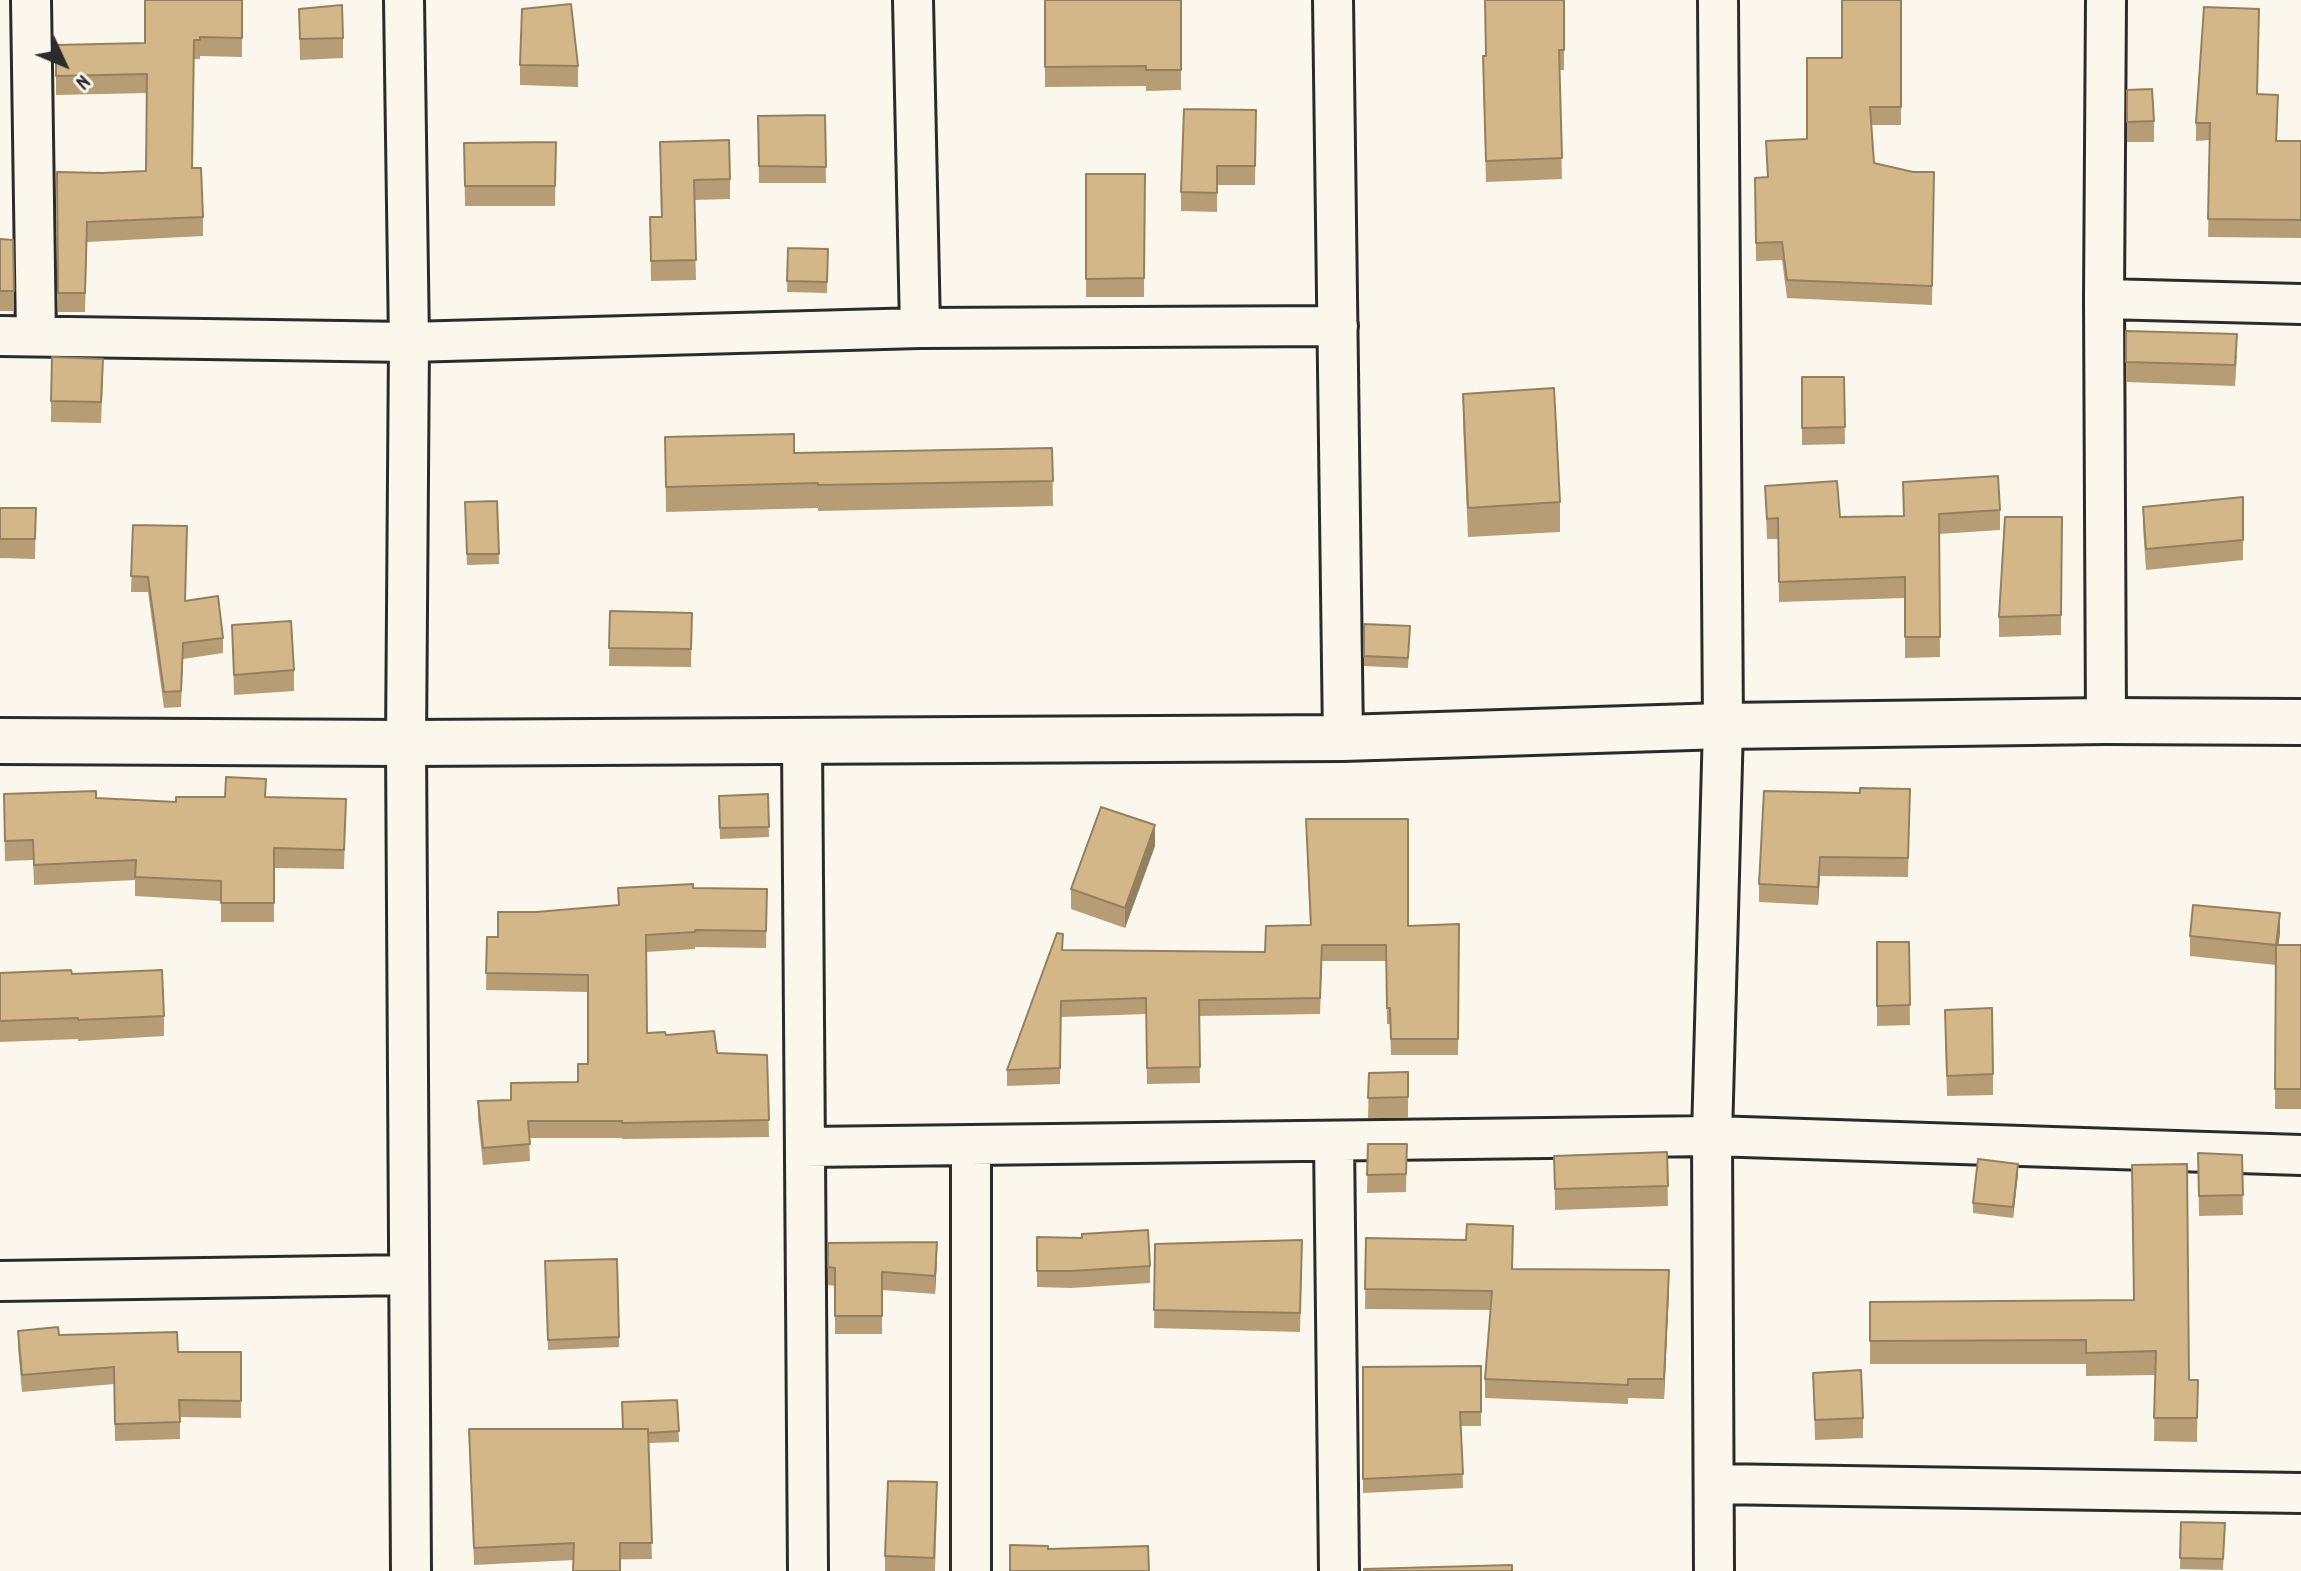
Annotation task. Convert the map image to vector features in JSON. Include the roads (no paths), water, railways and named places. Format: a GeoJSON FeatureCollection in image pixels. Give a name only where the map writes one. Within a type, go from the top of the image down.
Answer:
{"type":"FeatureCollection","features":[{"type":"Feature","properties":{"kind":"street"},"geometry":{"type":"LineString","coordinates":[[31,0],[18,336],[409,342],[920,328],[1338,326]]}},
{"type":"Feature","properties":{"kind":"street"},"geometry":{"type":"LineString","coordinates":[[404,0],[409,342],[406,743],[411,1571]]}},
{"type":"Feature","properties":{"kind":"street"},"geometry":{"type":"LineString","coordinates":[[913,0],[920,328]]}},
{"type":"Feature","properties":{"kind":"street"},"geometry":{"type":"LineString","coordinates":[[1333,0],[1343,738]]}},
{"type":"Feature","properties":{"kind":"street"},"geometry":{"type":"LineString","coordinates":[[1714,1571],[1712,1136],[1723,726],[1718,0]]}},
{"type":"Feature","properties":{"kind":"street"},"geometry":{"type":"LineString","coordinates":[[2106,0],[2106,721]]}},
{"type":"Feature","properties":{"kind":"street"},"geometry":{"type":"LineString","coordinates":[[2104,299],[2301,304]]}},
{"type":"Feature","properties":{"kind":"street"},"geometry":{"type":"LineString","coordinates":[[0,741],[406,743],[1343,738],[1723,726],[2301,722]]}},
{"type":"Feature","properties":{"kind":"street"},"geometry":{"type":"LineString","coordinates":[[802,741],[808,1571]]}},
{"type":"Feature","properties":{"kind":"street"},"geometry":{"type":"LineString","coordinates":[[806,1147],[1712,1136],[2301,1155]]}},
{"type":"Feature","properties":{"kind":"street"},"geometry":{"type":"LineString","coordinates":[[1334,1141],[1339,1571]]}},
{"type":"Feature","properties":{"kind":"street"},"geometry":{"type":"LineString","coordinates":[[971,1145],[971,1571]]}},
{"type":"Feature","properties":{"kind":"street"},"geometry":{"type":"LineString","coordinates":[[0,1281],[409,1275]]}},
{"type":"Feature","properties":{"kind":"street"},"geometry":{"type":"LineString","coordinates":[[1714,1484],[2301,1493]]}}]}
